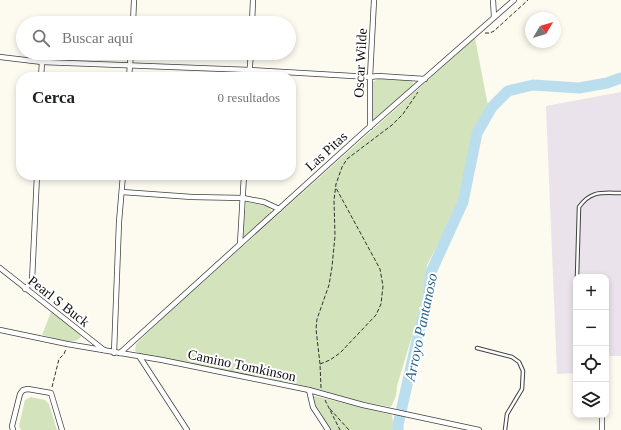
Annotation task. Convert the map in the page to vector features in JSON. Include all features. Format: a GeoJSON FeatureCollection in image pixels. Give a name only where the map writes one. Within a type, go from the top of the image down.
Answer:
{"type":"FeatureCollection","features":[{"type":"Feature","properties":{"kind":"street"},"geometry":{"type":"LineString","coordinates":[[133,16],[134,0]]}},
{"type":"Feature","properties":{"kind":"street"},"geometry":{"type":"LineString","coordinates":[[252,16],[253,0]]}},
{"type":"Feature","properties":{"kind":"street","name":"Oscar Wilde"},"geometry":{"type":"LineString","coordinates":[[370,127],[370,77],[374,0]]}},
{"type":"Feature","properties":{"kind":"street"},"geometry":{"type":"LineString","coordinates":[[493,0],[494,17]]}},
{"type":"Feature","properties":{"kind":"street","name":"Las Pitas"},"geometry":{"type":"LineString","coordinates":[[120,353],[370,127],[514,0]]}},
{"type":"Feature","properties":{"kind":"street"},"geometry":{"type":"LineString","coordinates":[[0,57],[16,59]]}},
{"type":"Feature","properties":{"kind":"street"},"geometry":{"type":"LineString","coordinates":[[25,60],[42,62],[284,72]]}},
{"type":"Feature","properties":{"kind":"street"},"geometry":{"type":"LineString","coordinates":[[130,72],[131,60]]}},
{"type":"Feature","properties":{"kind":"street"},"geometry":{"type":"LineString","coordinates":[[250,60],[250,70]]}},
{"type":"Feature","properties":{"kind":"street"},"geometry":{"type":"LineString","coordinates":[[41,72],[42,62]]}},
{"type":"Feature","properties":{"kind":"street"},"geometry":{"type":"LineString","coordinates":[[296,73],[425,79]]}},
{"type":"Feature","properties":{"kind":"street"},"geometry":{"type":"LineString","coordinates":[[26,289],[32,281],[37,180]]}},
{"type":"Feature","properties":{"kind":"street"},"geometry":{"type":"LineString","coordinates":[[114,353],[119,222],[123,180]]}},
{"type":"Feature","properties":{"kind":"street"},"geometry":{"type":"LineString","coordinates":[[240,244],[244,180]]}},
{"type":"Feature","properties":{"kind":"street"},"geometry":{"type":"LineString","coordinates":[[122,192],[192,197],[243,198],[264,202],[279,209]]}},
{"type":"Feature","properties":{"kind":"street","name":"Pearl S Buck"},"geometry":{"type":"LineString","coordinates":[[0,268],[105,351]]}},
{"type":"Feature","properties":{"kind":"street","name":"Camino Tomkinson"},"geometry":{"type":"LineString","coordinates":[[0,330],[114,353],[162,360],[309,390],[415,417],[479,430]]}},
{"type":"Feature","properties":{"kind":"street"},"geometry":{"type":"LineString","coordinates":[[139,356],[187,430]]}},
{"type":"Feature","properties":{"kind":"street"},"geometry":{"type":"LineString","coordinates":[[13,430],[20,394],[23,390],[28,389],[51,393],[62,430]]}},
{"type":"Feature","properties":{"kind":"street"},"geometry":{"type":"LineString","coordinates":[[309,390],[313,407],[328,430]]}},
{"type":"Feature","properties":{"kind":"street"},"geometry":{"type":"LineString","coordinates":[[602,418],[602,430]]}},
{"type":"Feature","properties":{"kind":"lane"},"geometry":{"type":"LineString","coordinates":[[578,274],[579,207],[585,199],[597,193],[621,193]]}},
{"type":"Feature","properties":{"kind":"lane"},"geometry":{"type":"LineString","coordinates":[[477,348],[512,357],[519,362],[523,371],[522,389],[507,414],[505,430]]}},
{"type":"Feature","properties":{"kind":"path"},"geometry":{"type":"LineString","coordinates":[[482,34],[490,34],[528,0]]}},
{"type":"Feature","properties":{"kind":"path"},"geometry":{"type":"LineString","coordinates":[[340,430],[328,407],[321,388],[316,329],[317,318],[329,285],[332,267],[335,236],[334,200],[336,187],[342,167],[347,159],[392,125],[420,89]]}},
{"type":"Feature","properties":{"kind":"path"},"geometry":{"type":"LineString","coordinates":[[320,364],[330,360],[340,353],[376,315],[381,304],[384,286],[380,269],[336,187]]}},
{"type":"Feature","properties":{"kind":"path"},"geometry":{"type":"LineString","coordinates":[[51,393],[58,362],[64,354],[67,344]]}},
{"type":"Feature","properties":{"kind":"path"},"geometry":{"type":"LineString","coordinates":[[328,407],[349,430]]}},
{"type":"Feature","properties":{"kind":"shaded area"},"geometry":{"type":"Polygon","coordinates":[[[621,92],[621,356],[609,356],[609,274],[573,274],[573,373],[557,374],[546,106],[621,92]]]}},
{"type":"Feature","properties":{"kind":"green space"},"geometry":{"type":"Polygon","coordinates":[[[475,38],[488,106],[476,135],[471,162],[458,203],[427,265],[421,306],[397,386],[396,396],[391,407],[357,401],[138,353],[135,351],[136,344],[163,318],[475,38]]]}},
{"type":"Feature","properties":{"kind":"green space"},"geometry":{"type":"Polygon","coordinates":[[[379,78],[409,79],[414,85],[373,121],[372,86],[373,82],[379,78]]]}},
{"type":"Feature","properties":{"kind":"green space"},"geometry":{"type":"Polygon","coordinates":[[[246,202],[269,207],[272,212],[244,237],[243,234],[246,202]]]}},
{"type":"Feature","properties":{"kind":"green space"},"geometry":{"type":"Polygon","coordinates":[[[51,312],[79,332],[81,337],[77,340],[68,341],[42,335],[51,312]]]}},
{"type":"Feature","properties":{"kind":"green space"},"geometry":{"type":"Polygon","coordinates":[[[315,396],[392,415],[394,430],[331,430],[312,399],[312,397],[315,396]]]}},
{"type":"Feature","properties":{"kind":"green space"},"geometry":{"type":"Polygon","coordinates":[[[31,397],[45,400],[49,404],[57,430],[21,430],[19,426],[25,400],[31,397]]]}},
{"type":"Feature","properties":{"kind":"waterway","name":"Arroyo Pantanoso"},"geometry":{"type":"LineString","coordinates":[[398,430],[419,331],[427,303],[431,272],[463,202],[477,133],[492,107],[508,91],[533,85],[579,88],[607,83],[621,78]]}}]}
